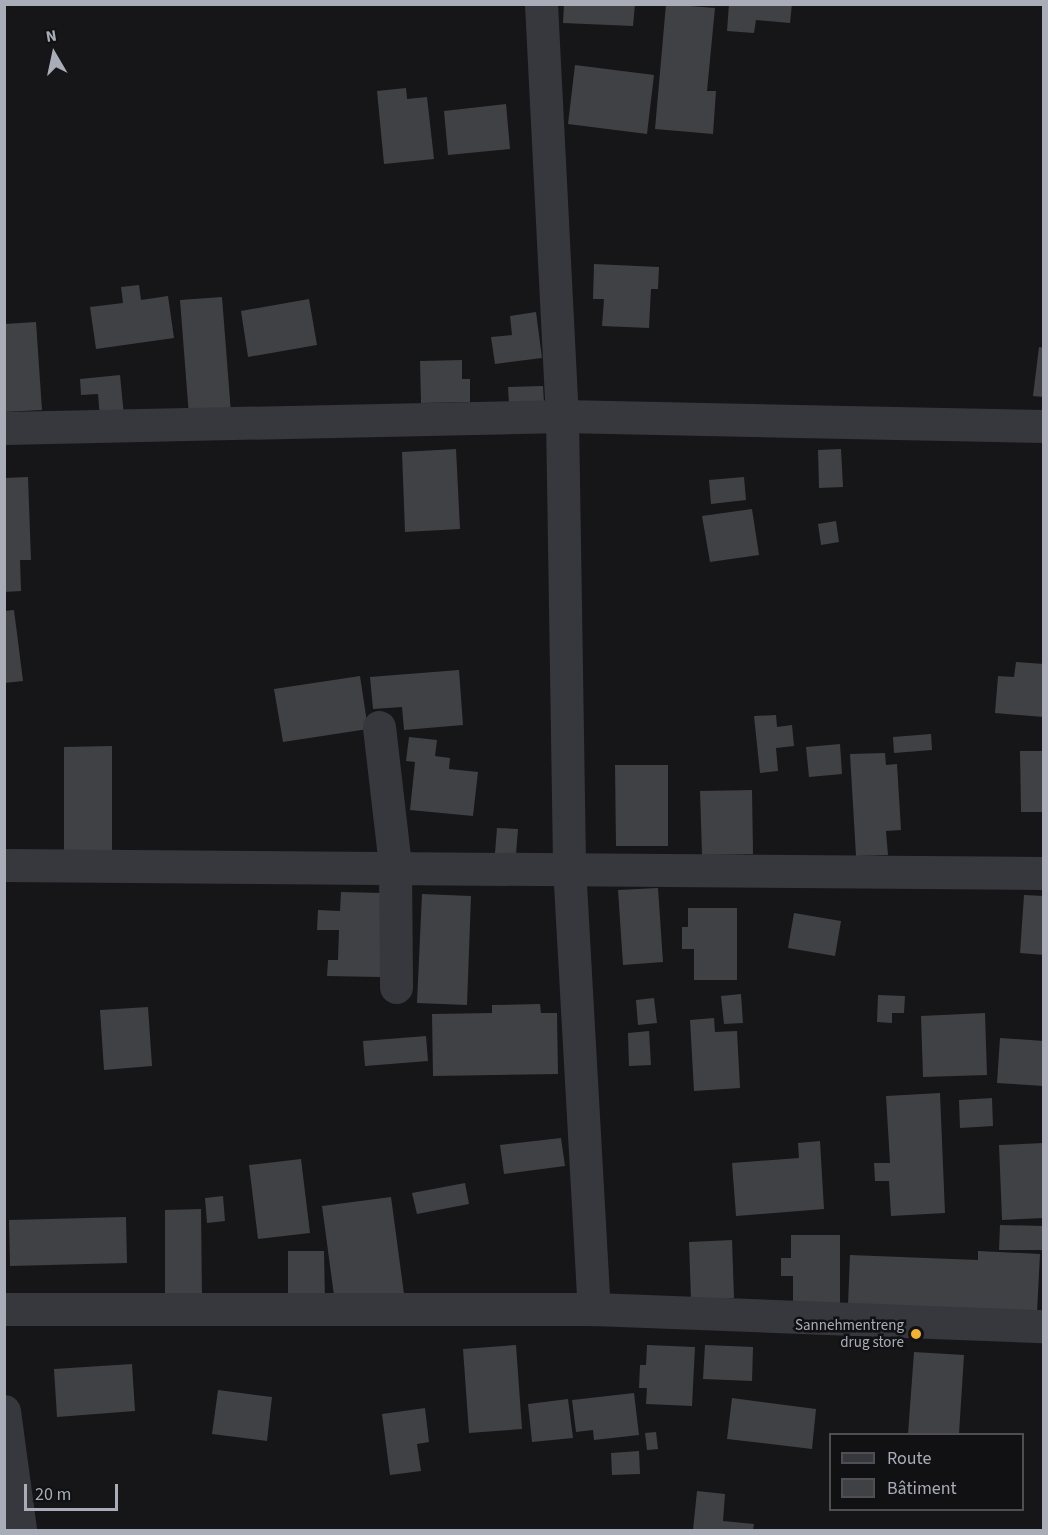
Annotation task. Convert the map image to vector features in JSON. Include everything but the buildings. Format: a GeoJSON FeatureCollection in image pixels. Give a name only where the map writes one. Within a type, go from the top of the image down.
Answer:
{"type":"FeatureCollection","features":[{"type":"Feature","properties":{"kind":"street"},"geometry":{"type":"LineString","coordinates":[[541,4],[562,416],[569,866],[594,1310]]}},
{"type":"Feature","properties":{"kind":"street"},"geometry":{"type":"LineString","coordinates":[[4,428],[562,416],[1044,426]]}},
{"type":"Feature","properties":{"kind":"street"},"geometry":{"type":"LineString","coordinates":[[379,727],[395,866],[396,987]]}},
{"type":"Feature","properties":{"kind":"street"},"geometry":{"type":"LineString","coordinates":[[4,865],[569,866],[1044,873]]}},
{"type":"Feature","properties":{"kind":"street"},"geometry":{"type":"LineString","coordinates":[[4,1309],[594,1310],[1044,1326]]}},
{"type":"Feature","properties":{"kind":"street"},"geometry":{"type":"LineString","coordinates":[[4,1411],[20,1530]]}},
{"type":"Feature","properties":{"kind":"place","name":"Sannehmentreng drug store"},"geometry":{"type":"Point","coordinates":[916,1334]}}]}
